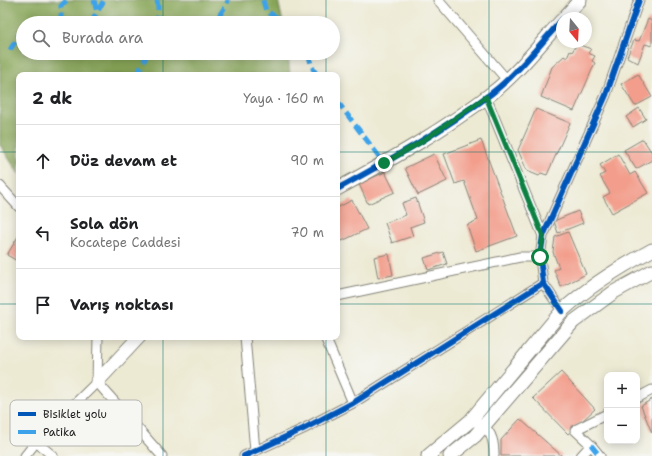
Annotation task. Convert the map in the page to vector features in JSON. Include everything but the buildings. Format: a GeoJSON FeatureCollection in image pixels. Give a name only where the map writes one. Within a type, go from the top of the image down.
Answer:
{"type":"FeatureCollection","features":[{"type":"Feature","properties":{"kind":"main road"},"geometry":{"type":"LineString","coordinates":[[569,12],[580,0]]}},
{"type":"Feature","properties":{"kind":"main road"},"geometry":{"type":"LineString","coordinates":[[340,188],[421,142],[486,97],[507,80],[556,27]]}},
{"type":"Feature","properties":{"kind":"main road"},"geometry":{"type":"LineString","coordinates":[[428,456],[470,421],[562,311],[580,294],[621,266],[652,250]]}},
{"type":"Feature","properties":{"kind":"main road"},"geometry":{"type":"LineString","coordinates":[[450,456],[475,436],[573,322],[614,292],[652,271]]}},
{"type":"Feature","properties":{"kind":"main road"},"geometry":{"type":"LineString","coordinates":[[97,382],[136,340]]}},
{"type":"Feature","properties":{"kind":"street"},"geometry":{"type":"LineString","coordinates":[[438,0],[507,80]]}},
{"type":"Feature","properties":{"kind":"street"},"geometry":{"type":"LineString","coordinates":[[562,311],[543,283],[540,257],[543,236],[606,95],[639,0]]}},
{"type":"Feature","properties":{"kind":"street"},"geometry":{"type":"LineString","coordinates":[[486,97],[543,236]]}},
{"type":"Feature","properties":{"kind":"street"},"geometry":{"type":"LineString","coordinates":[[0,186],[16,204]]}},
{"type":"Feature","properties":{"kind":"street"},"geometry":{"type":"LineString","coordinates":[[340,295],[520,257],[540,257]]}},
{"type":"Feature","properties":{"kind":"street"},"geometry":{"type":"LineString","coordinates":[[244,456],[353,404],[543,283]]}},
{"type":"Feature","properties":{"kind":"street"},"geometry":{"type":"LineString","coordinates":[[98,340],[97,382],[113,400]]}},
{"type":"Feature","properties":{"kind":"street"},"geometry":{"type":"LineString","coordinates":[[245,340],[255,451]]}},
{"type":"Feature","properties":{"kind":"street"},"geometry":{"type":"LineString","coordinates":[[326,340],[353,404]]}},
{"type":"Feature","properties":{"kind":"street"},"geometry":{"type":"LineString","coordinates":[[79,400],[97,382]]}},
{"type":"Feature","properties":{"kind":"street"},"geometry":{"type":"LineString","coordinates":[[640,396],[652,390]]}},
{"type":"Feature","properties":{"kind":"street"},"geometry":{"type":"LineString","coordinates":[[600,456],[575,430],[604,416]]}},
{"type":"Feature","properties":{"kind":"street"},"geometry":{"type":"LineString","coordinates":[[470,421],[483,426],[490,434],[494,444],[494,456]]}},
{"type":"Feature","properties":{"kind":"street"},"geometry":{"type":"LineString","coordinates":[[142,433],[162,456]]}},
{"type":"Feature","properties":{"kind":"street"},"geometry":{"type":"LineString","coordinates":[[581,456],[591,445]]}},
{"type":"Feature","properties":{"kind":"street"},"geometry":{"type":"LineString","coordinates":[[25,456],[33,446]]}},
{"type":"Feature","properties":{"kind":"street"},"geometry":{"type":"LineString","coordinates":[[41,446],[52,456]]}},
{"type":"Feature","properties":{"kind":"green space"},"geometry":{"type":"Polygon","coordinates":[[[0,0],[278,0],[281,16],[16,16],[16,60],[289,60],[290,72],[16,72],[16,169],[0,145],[0,0]]]}},
{"type":"Feature","properties":{"kind":"marked path"},"geometry":{"type":"LineString","coordinates":[[61,16],[61,6],[67,0]]}},
{"type":"Feature","properties":{"kind":"marked path"},"geometry":{"type":"LineString","coordinates":[[94,0],[97,13]]}},
{"type":"Feature","properties":{"kind":"marked path"},"geometry":{"type":"LineString","coordinates":[[95,16],[104,0]]}},
{"type":"Feature","properties":{"kind":"marked path"},"geometry":{"type":"LineString","coordinates":[[157,0],[158,16]]}},
{"type":"Feature","properties":{"kind":"marked path"},"geometry":{"type":"LineString","coordinates":[[219,16],[228,0]]}},
{"type":"Feature","properties":{"kind":"marked path"},"geometry":{"type":"LineString","coordinates":[[263,0],[266,11],[275,16]]}},
{"type":"Feature","properties":{"kind":"marked path"},"geometry":{"type":"LineString","coordinates":[[10,50],[16,40]]}},
{"type":"Feature","properties":{"kind":"marked path"},"geometry":{"type":"LineString","coordinates":[[138,72],[144,60]]}},
{"type":"Feature","properties":{"kind":"marked path"},"geometry":{"type":"LineString","coordinates":[[310,60],[315,72]]}},
{"type":"Feature","properties":{"kind":"marked path"},"geometry":{"type":"LineString","coordinates":[[340,105],[384,163]]}},
{"type":"Feature","properties":{"kind":"marked path"},"geometry":{"type":"LineString","coordinates":[[591,445],[600,456]]}},
{"type":"Feature","properties":{"kind":"cycle path"},"geometry":{"type":"LineString","coordinates":[[562,311],[543,283],[540,257],[543,236],[606,95],[639,0]]}},
{"type":"Feature","properties":{"kind":"cycle path"},"geometry":{"type":"LineString","coordinates":[[340,187],[397,156],[474,107],[520,68],[556,27]]}},
{"type":"Feature","properties":{"kind":"cycle path"},"geometry":{"type":"LineString","coordinates":[[244,456],[303,429],[353,403],[543,283]]}},
{"type":"Feature","properties":{"kind":"route"},"geometry":{"type":"LineString","coordinates":[[384,163],[421,142],[486,97],[543,236],[540,257]]}}]}
